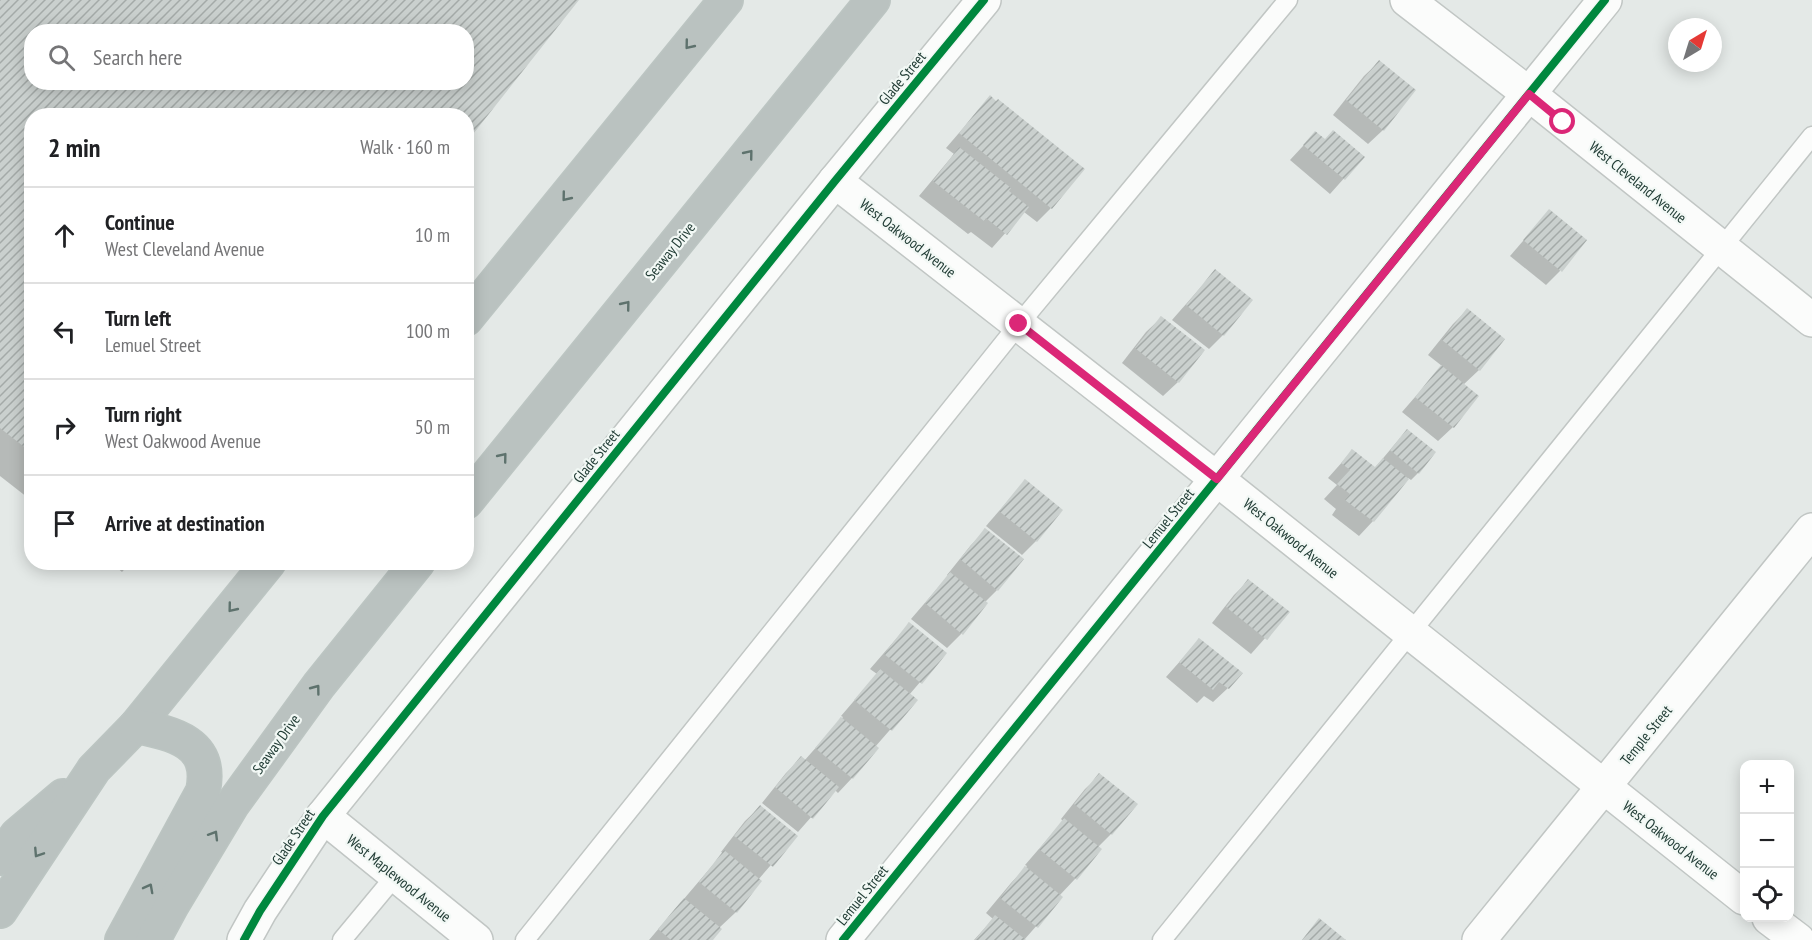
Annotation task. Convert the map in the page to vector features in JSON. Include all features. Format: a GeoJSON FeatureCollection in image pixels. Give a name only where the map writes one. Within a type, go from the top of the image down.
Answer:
{"type":"FeatureCollection","features":[{"type":"Feature","properties":{"kind":"highway"},"geometry":{"type":"LineString","coordinates":[[474,309],[726,0]]}},
{"type":"Feature","properties":{"kind":"highway","name":"Seaway Drive"},"geometry":{"type":"LineString","coordinates":[[474,492],[873,0]]}},
{"type":"Feature","properties":{"kind":"highway"},"geometry":{"type":"LineString","coordinates":[[0,858],[17,835],[94,769],[136,726],[263,570]]}},
{"type":"Feature","properties":{"kind":"highway","name":"Seaway Drive"},"geometry":{"type":"LineString","coordinates":[[153,940],[232,805],[319,685],[412,570]]}},
{"type":"Feature","properties":{"kind":"highway"},"geometry":{"type":"LineString","coordinates":[[122,940],[203,791],[206,774],[202,759],[190,744],[171,733],[136,726]]}},
{"type":"Feature","properties":{"kind":"highway"},"geometry":{"type":"LineString","coordinates":[[0,911],[94,769]]}},
{"type":"Feature","properties":{"kind":"street","name":"Glade Street"},"geometry":{"type":"LineString","coordinates":[[244,940],[260,911],[323,816],[835,181],[984,0]]}},
{"type":"Feature","properties":{"kind":"street","name":"West Cleveland Avenue"},"geometry":{"type":"LineString","coordinates":[[1407,0],[1529,94],[1812,320]]}},
{"type":"Feature","properties":{"kind":"street","name":"Lemuel Street"},"geometry":{"type":"LineString","coordinates":[[843,940],[1605,0]]}},
{"type":"Feature","properties":{"kind":"street","name":"West Oakwood Avenue"},"geometry":{"type":"LineString","coordinates":[[835,181],[1217,479],[1740,895]]}},
{"type":"Feature","properties":{"kind":"street","name":"Temple Street"},"geometry":{"type":"LineString","coordinates":[[1479,940],[1812,530]]}},
{"type":"Feature","properties":{"kind":"street","name":"West Maplewood Avenue"},"geometry":{"type":"LineString","coordinates":[[323,816],[476,940]]}},
{"type":"Feature","properties":{"kind":"street"},"geometry":{"type":"LineString","coordinates":[[1774,922],[1799,940]]}},
{"type":"Feature","properties":{"kind":"lane"},"geometry":{"type":"LineString","coordinates":[[525,940],[1019,324],[1288,0]]}},
{"type":"Feature","properties":{"kind":"lane"},"geometry":{"type":"LineString","coordinates":[[1162,940],[1812,136]]}},
{"type":"Feature","properties":{"kind":"lane"},"geometry":{"type":"LineString","coordinates":[[342,940],[396,875]]}},
{"type":"Feature","properties":{"kind":"lane"},"geometry":{"type":"LineString","coordinates":[[1799,940],[1812,925]]}},
{"type":"Feature","properties":{"kind":"building"},"geometry":{"type":"Polygon","coordinates":[[[0,0],[579,0],[474,133],[474,108],[24,108],[24,447],[0,428],[0,0]]]}},
{"type":"Feature","properties":{"kind":"building"},"geometry":{"type":"Polygon","coordinates":[[[1379,60],[1416,90],[1384,131],[1346,100],[1379,60]]]}},
{"type":"Feature","properties":{"kind":"building"},"geometry":{"type":"Polygon","coordinates":[[[990,95],[1085,169],[1052,209],[959,133],[990,95]]]}},
{"type":"Feature","properties":{"kind":"building"},"geometry":{"type":"Polygon","coordinates":[[[1333,130],[1365,157],[1345,180],[1303,145],[1315,131],[1325,139],[1333,130]]]}},
{"type":"Feature","properties":{"kind":"building"},"geometry":{"type":"Polygon","coordinates":[[[959,147],[1011,188],[1009,191],[1029,207],[1007,235],[986,218],[984,221],[933,181],[959,147]]]}},
{"type":"Feature","properties":{"kind":"building"},"geometry":{"type":"Polygon","coordinates":[[[1549,209],[1587,240],[1562,272],[1523,240],[1549,209]]]}},
{"type":"Feature","properties":{"kind":"building"},"geometry":{"type":"Polygon","coordinates":[[[1215,269],[1253,300],[1224,336],[1186,305],[1215,269]]]}},
{"type":"Feature","properties":{"kind":"building"},"geometry":{"type":"Polygon","coordinates":[[[1467,308],[1505,339],[1480,371],[1442,340],[1467,308]]]}},
{"type":"Feature","properties":{"kind":"building"},"geometry":{"type":"Polygon","coordinates":[[[1161,316],[1205,350],[1179,383],[1135,348],[1161,316]]]}},
{"type":"Feature","properties":{"kind":"building"},"geometry":{"type":"Polygon","coordinates":[[[1441,365],[1479,396],[1454,428],[1415,397],[1441,365]]]}},
{"type":"Feature","properties":{"kind":"building"},"geometry":{"type":"Polygon","coordinates":[[[1407,429],[1436,452],[1419,474],[1390,450],[1407,429]]]}},
{"type":"Feature","properties":{"kind":"building"},"geometry":{"type":"Polygon","coordinates":[[[1352,449],[1375,467],[1383,458],[1409,479],[1374,522],[1345,500],[1350,494],[1337,484],[1350,470],[1341,463],[1352,449]]]}},
{"type":"Feature","properties":{"kind":"building"},"geometry":{"type":"Polygon","coordinates":[[[1025,479],[1063,510],[1037,542],[999,511],[1025,479]]]}},
{"type":"Feature","properties":{"kind":"building"},"geometry":{"type":"Polygon","coordinates":[[[985,528],[1024,559],[998,591],[960,559],[985,528]]]}},
{"type":"Feature","properties":{"kind":"building"},"geometry":{"type":"Polygon","coordinates":[[[950,572],[988,603],[963,635],[925,603],[950,572]]]}},
{"type":"Feature","properties":{"kind":"building"},"geometry":{"type":"Polygon","coordinates":[[[1248,579],[1290,612],[1267,640],[1226,607],[1248,579]]]}},
{"type":"Feature","properties":{"kind":"building"},"geometry":{"type":"Polygon","coordinates":[[[909,622],[947,653],[922,684],[884,654],[909,622]]]}},
{"type":"Feature","properties":{"kind":"building"},"geometry":{"type":"Polygon","coordinates":[[[1199,638],[1243,673],[1229,689],[1219,682],[1213,690],[1179,662],[1199,638]]]}},
{"type":"Feature","properties":{"kind":"building"},"geometry":{"type":"Polygon","coordinates":[[[880,669],[918,700],[892,731],[854,700],[880,669]]]}},
{"type":"Feature","properties":{"kind":"building"},"geometry":{"type":"Polygon","coordinates":[[[841,717],[879,748],[853,779],[815,748],[841,717]]]}},
{"type":"Feature","properties":{"kind":"building"},"geometry":{"type":"Polygon","coordinates":[[[801,756],[839,787],[813,819],[775,787],[801,756]]]}},
{"type":"Feature","properties":{"kind":"building"},"geometry":{"type":"Polygon","coordinates":[[[1099,773],[1138,804],[1112,835],[1074,804],[1099,773]]]}},
{"type":"Feature","properties":{"kind":"building"},"geometry":{"type":"Polygon","coordinates":[[[760,805],[798,836],[773,867],[734,836],[760,805]]]}},
{"type":"Feature","properties":{"kind":"building"},"geometry":{"type":"Polygon","coordinates":[[[1064,818],[1102,849],[1077,880],[1039,849],[1064,818]]]}},
{"type":"Feature","properties":{"kind":"building"},"geometry":{"type":"Polygon","coordinates":[[[724,850],[762,881],[737,913],[699,882],[724,850]]]}},
{"type":"Feature","properties":{"kind":"building"},"geometry":{"type":"Polygon","coordinates":[[[1025,866],[1063,897],[1038,928],[1000,898],[1025,866]]]}},
{"type":"Feature","properties":{"kind":"building"},"geometry":{"type":"Polygon","coordinates":[[[684,898],[722,929],[713,940],[671,940],[658,929],[684,898]]]}},
{"type":"Feature","properties":{"kind":"building"},"geometry":{"type":"Polygon","coordinates":[[[995,915],[1026,940],[975,940],[995,915]]]}},
{"type":"Feature","properties":{"kind":"building"},"geometry":{"type":"Polygon","coordinates":[[[1319,918],[1346,940],[1302,940],[1319,918]]]}},
{"type":"Feature","properties":{"kind":"cycle path"},"geometry":{"type":"LineString","coordinates":[[244,940],[260,911],[323,816],[835,181],[984,0]]}},
{"type":"Feature","properties":{"kind":"cycle path"},"geometry":{"type":"LineString","coordinates":[[843,940],[1605,0]]}},
{"type":"Feature","properties":{"kind":"route"},"geometry":{"type":"LineString","coordinates":[[1019,324],[1217,479],[1529,94],[1563,122]]}}]}
